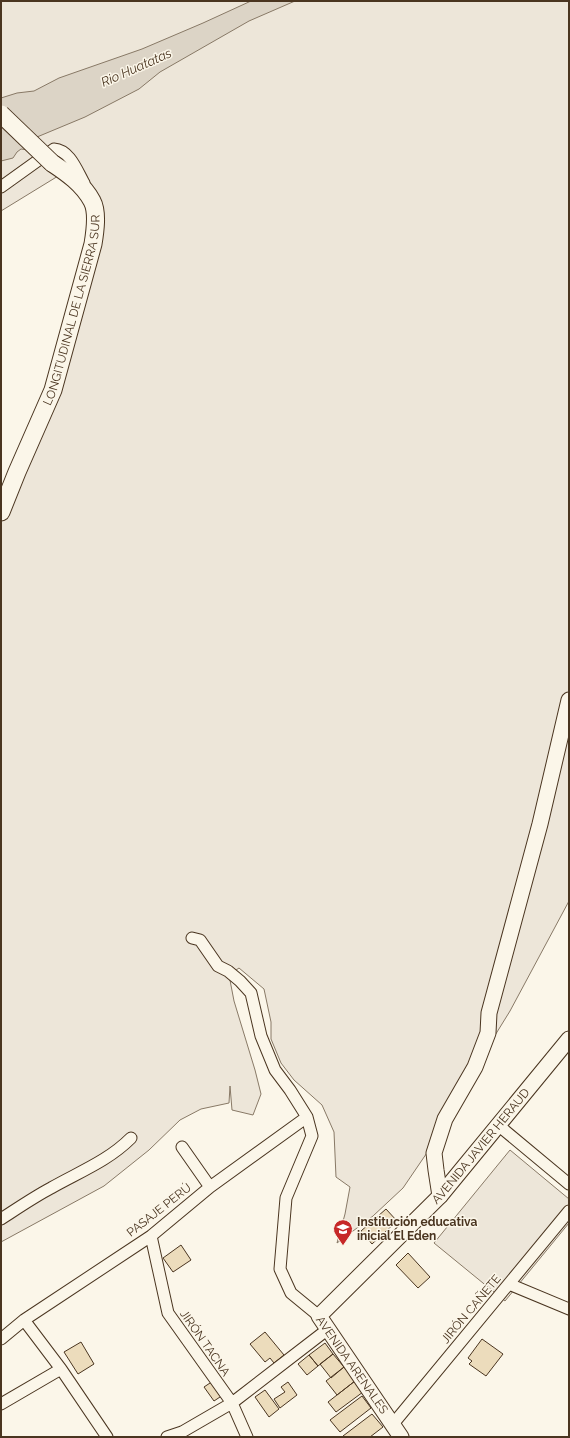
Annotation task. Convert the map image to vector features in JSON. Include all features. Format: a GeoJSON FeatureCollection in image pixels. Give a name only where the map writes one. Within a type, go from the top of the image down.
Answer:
{"type":"FeatureCollection","features":[{"type":"Feature","properties":{"kind":"main road","name":"LONGITUDINAL DE LA SIERRA SUR"},"geometry":{"type":"LineString","coordinates":[[1,114],[52,163],[70,175],[78,183],[93,202],[96,228],[93,244],[53,390],[1,512]]}},
{"type":"Feature","properties":{"kind":"main road"},"geometry":{"type":"LineString","coordinates":[[440,1196],[434,1153],[445,1119],[475,1067],[488,1033],[489,1013],[540,824],[569,700]]}},
{"type":"Feature","properties":{"kind":"main road","name":"AVENIDA JAVIER HERAUD"},"geometry":{"type":"LineString","coordinates":[[319,1316],[440,1196],[569,1039]]}},
{"type":"Feature","properties":{"kind":"main road","name":"AVENIDA ARENALES"},"geometry":{"type":"LineString","coordinates":[[319,1316],[401,1437]]}},
{"type":"Feature","properties":{"kind":"street"},"geometry":{"type":"LineString","coordinates":[[1,188],[54,149],[60,150],[70,159],[93,202]]}},
{"type":"Feature","properties":{"kind":"street"},"geometry":{"type":"LineString","coordinates":[[192,938],[200,940],[218,966],[240,981],[251,993],[261,1036],[275,1070],[308,1117]]}},
{"type":"Feature","properties":{"kind":"street","name":"PASAJE PERÚ"},"geometry":{"type":"LineString","coordinates":[[1,1339],[24,1320],[151,1236],[210,1187],[308,1117]]}},
{"type":"Feature","properties":{"kind":"street","name":"AVENIDA ARENALES"},"geometry":{"type":"LineString","coordinates":[[308,1117],[312,1136],[286,1198],[280,1269],[291,1293],[319,1316]]}},
{"type":"Feature","properties":{"kind":"street"},"geometry":{"type":"LineString","coordinates":[[498,1125],[569,1184]]}},
{"type":"Feature","properties":{"kind":"street"},"geometry":{"type":"LineString","coordinates":[[1,1218],[50,1188],[98,1164],[120,1149],[131,1138]]}},
{"type":"Feature","properties":{"kind":"street"},"geometry":{"type":"LineString","coordinates":[[182,1147],[210,1187]]}},
{"type":"Feature","properties":{"kind":"street","name":"JIRÓN CAÑETE"},"geometry":{"type":"LineString","coordinates":[[392,1424],[569,1211]]}},
{"type":"Feature","properties":{"kind":"street","name":"JIRÓN TACNA"},"geometry":{"type":"LineString","coordinates":[[151,1236],[168,1313],[232,1403],[248,1437]]}},
{"type":"Feature","properties":{"kind":"street"},"geometry":{"type":"LineString","coordinates":[[509,1284],[569,1309]]}},
{"type":"Feature","properties":{"kind":"street"},"geometry":{"type":"LineString","coordinates":[[24,1320],[61,1369],[107,1437]]}},
{"type":"Feature","properties":{"kind":"street"},"geometry":{"type":"LineString","coordinates":[[167,1437],[182,1432],[232,1403],[328,1329]]}},
{"type":"Feature","properties":{"kind":"street"},"geometry":{"type":"LineString","coordinates":[[1,1404],[61,1369]]}},
{"type":"Feature","properties":{"kind":"shaded area"},"geometry":{"type":"Polygon","coordinates":[[[1,1],[569,1],[569,901],[510,1011],[473,1071],[435,1141],[403,1188],[373,1216],[337,1243],[345,1214],[350,1187],[336,1177],[334,1132],[322,1105],[294,1080],[281,1063],[271,1039],[271,1022],[264,989],[239,968],[229,975],[234,1001],[261,1094],[253,1115],[232,1110],[230,1086],[229,1103],[201,1109],[180,1120],[149,1150],[104,1186],[1,1242],[1,512],[34,438],[90,257],[91,212],[63,173],[1,211],[1,1]]]}},
{"type":"Feature","properties":{"kind":"shaded area"},"geometry":{"type":"Polygon","coordinates":[[[510,1150],[569,1199],[569,1223],[505,1301],[434,1243],[510,1150]]]}},
{"type":"Feature","properties":{"kind":"water","name":"Rio Huatatas"},"geometry":{"type":"Polygon","coordinates":[[[251,1],[295,1],[249,21],[160,72],[139,89],[85,117],[37,137],[29,150],[21,149],[13,158],[1,161],[1,98],[17,93],[34,91],[59,78],[142,49],[251,1]]]}},
{"type":"Feature","properties":{"kind":"building"},"geometry":{"type":"Polygon","coordinates":[[[386,1209],[397,1221],[372,1244],[361,1231],[386,1209]]]}},
{"type":"Feature","properties":{"kind":"building"},"geometry":{"type":"Polygon","coordinates":[[[181,1245],[191,1260],[173,1272],[163,1258],[181,1245]]]}},
{"type":"Feature","properties":{"kind":"building"},"geometry":{"type":"Polygon","coordinates":[[[408,1253],[430,1277],[418,1288],[396,1265],[408,1253]]]}},
{"type":"Feature","properties":{"kind":"building"},"geometry":{"type":"Polygon","coordinates":[[[265,1332],[284,1355],[274,1363],[270,1358],[265,1362],[250,1344],[265,1332]]]}},
{"type":"Feature","properties":{"kind":"building"},"geometry":{"type":"Polygon","coordinates":[[[482,1339],[503,1354],[486,1376],[469,1364],[472,1361],[468,1358],[482,1339]]]}},
{"type":"Feature","properties":{"kind":"building"},"geometry":{"type":"Polygon","coordinates":[[[81,1342],[94,1364],[78,1374],[64,1352],[81,1342]]]}},
{"type":"Feature","properties":{"kind":"building"},"geometry":{"type":"Polygon","coordinates":[[[325,1343],[333,1354],[318,1366],[309,1355],[325,1343]]]}},
{"type":"Feature","properties":{"kind":"building"},"geometry":{"type":"Polygon","coordinates":[[[333,1354],[344,1367],[331,1378],[320,1364],[333,1354]]]}},
{"type":"Feature","properties":{"kind":"building"},"geometry":{"type":"Polygon","coordinates":[[[309,1355],[318,1366],[307,1375],[298,1364],[309,1355]]]}},
{"type":"Feature","properties":{"kind":"building"},"geometry":{"type":"Polygon","coordinates":[[[344,1367],[355,1381],[337,1395],[326,1381],[344,1367]]]}},
{"type":"Feature","properties":{"kind":"building"},"geometry":{"type":"Polygon","coordinates":[[[213,1381],[223,1395],[214,1401],[204,1387],[213,1381]]]}},
{"type":"Feature","properties":{"kind":"building"},"geometry":{"type":"Polygon","coordinates":[[[355,1381],[363,1392],[336,1412],[328,1402],[355,1381]]]}},
{"type":"Feature","properties":{"kind":"building"},"geometry":{"type":"Polygon","coordinates":[[[288,1382],[297,1395],[280,1408],[274,1399],[285,1392],[281,1387],[288,1382]]]}},
{"type":"Feature","properties":{"kind":"building"},"geometry":{"type":"Polygon","coordinates":[[[265,1390],[279,1409],[269,1417],[255,1397],[265,1390]]]}},
{"type":"Feature","properties":{"kind":"building"},"geometry":{"type":"Polygon","coordinates":[[[362,1396],[371,1408],[340,1432],[330,1420],[362,1396]]]}},
{"type":"Feature","properties":{"kind":"building"},"geometry":{"type":"Polygon","coordinates":[[[372,1414],[383,1427],[370,1437],[343,1436],[372,1414]]]}},
{"type":"Feature","properties":{"kind":"place","name":"Institución educativa inicial El Eden"},"geometry":{"type":"Point","coordinates":[343,1246]}}]}
